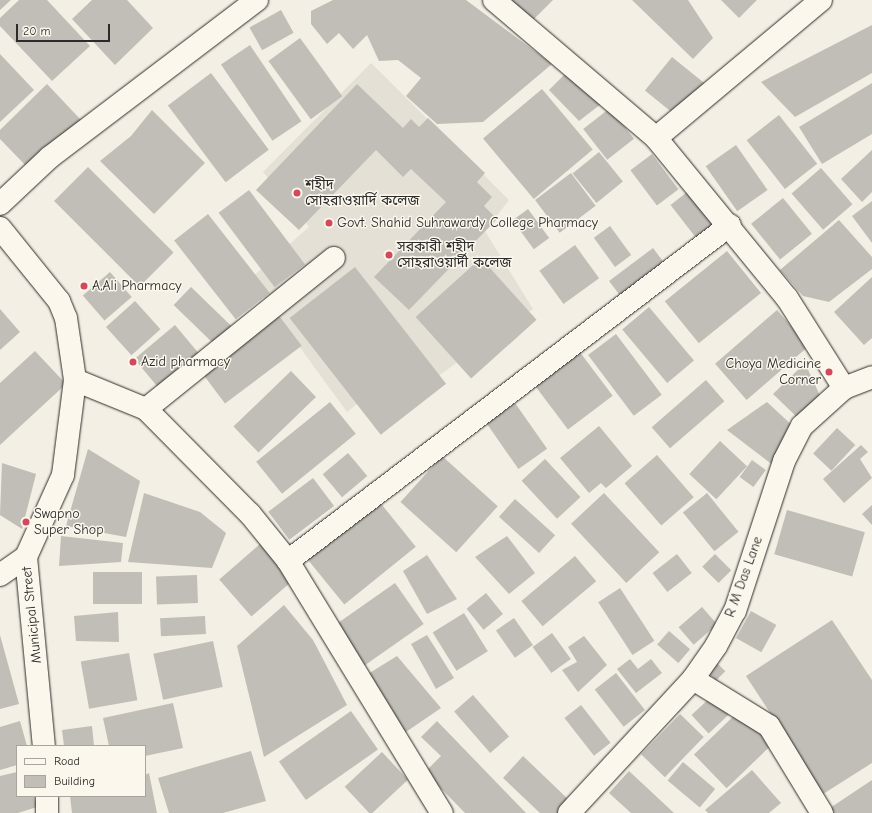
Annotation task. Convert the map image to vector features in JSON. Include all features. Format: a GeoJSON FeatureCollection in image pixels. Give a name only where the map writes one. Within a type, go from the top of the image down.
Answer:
{"type":"FeatureCollection","features":[{"type":"Feature","properties":{"kind":"street"},"geometry":{"type":"LineString","coordinates":[[0,204],[50,157],[257,0]]}},
{"type":"Feature","properties":{"kind":"street"},"geometry":{"type":"LineString","coordinates":[[494,0],[656,138],[730,225],[787,298],[844,388]]}},
{"type":"Feature","properties":{"kind":"street"},"geometry":{"type":"LineString","coordinates":[[656,138],[821,0]]}},
{"type":"Feature","properties":{"kind":"street"},"geometry":{"type":"LineString","coordinates":[[288,560],[730,225]]}},
{"type":"Feature","properties":{"kind":"street","name":"Municipal Street"},"geometry":{"type":"LineString","coordinates":[[0,228],[60,302],[66,318],[75,380],[64,475],[26,557],[44,745]]}},
{"type":"Feature","properties":{"kind":"street"},"geometry":{"type":"LineString","coordinates":[[146,409],[334,258]]}},
{"type":"Feature","properties":{"kind":"street","name":"R M Das Lane"},"geometry":{"type":"LineString","coordinates":[[569,813],[693,679],[735,611],[784,460],[802,426],[844,388],[872,377]]}},
{"type":"Feature","properties":{"kind":"street"},"geometry":{"type":"LineString","coordinates":[[75,380],[146,409],[250,514],[288,560],[442,813]]}},
{"type":"Feature","properties":{"kind":"street"},"geometry":{"type":"LineString","coordinates":[[0,575],[26,557]]}},
{"type":"Feature","properties":{"kind":"street"},"geometry":{"type":"LineString","coordinates":[[693,679],[769,726],[822,813]]}},
{"type":"Feature","properties":{"kind":"street"},"geometry":{"type":"LineString","coordinates":[[46,797],[47,813]]}},
{"type":"Feature","properties":{"kind":"shaded area","name":"সরকারী শহীদ সোহরাওয়ার্দী কলেজ"},"geometry":{"type":"Polygon","coordinates":[[[371,63],[509,200],[485,231],[533,309],[400,403],[385,382],[347,412],[250,279],[309,227],[263,172],[371,63]]]}},
{"type":"Feature","properties":{"kind":"building"},"geometry":{"type":"Polygon","coordinates":[[[0,0],[11,0],[0,10],[0,0]]]}},
{"type":"Feature","properties":{"kind":"building"},"geometry":{"type":"Polygon","coordinates":[[[19,0],[47,0],[90,46],[52,81],[0,26],[0,18],[19,0]]]}},
{"type":"Feature","properties":{"kind":"building"},"geometry":{"type":"Polygon","coordinates":[[[92,0],[127,0],[153,28],[115,65],[72,19],[92,0]]]}},
{"type":"Feature","properties":{"kind":"building"},"geometry":{"type":"Polygon","coordinates":[[[333,0],[466,0],[552,64],[483,122],[437,124],[406,96],[421,78],[398,60],[379,61],[367,35],[353,49],[339,33],[327,44],[311,24],[311,11],[333,0]]]}},
{"type":"Feature","properties":{"kind":"building"},"geometry":{"type":"Polygon","coordinates":[[[510,0],[553,0],[531,22],[510,0]]]}},
{"type":"Feature","properties":{"kind":"building"},"geometry":{"type":"Polygon","coordinates":[[[632,0],[688,0],[713,38],[693,59],[632,0]]]}},
{"type":"Feature","properties":{"kind":"building"},"geometry":{"type":"Polygon","coordinates":[[[721,0],[757,0],[739,18],[721,0]]]}},
{"type":"Feature","properties":{"kind":"building"},"geometry":{"type":"Polygon","coordinates":[[[281,10],[294,33],[262,50],[250,27],[281,10]]]}},
{"type":"Feature","properties":{"kind":"building"},"geometry":{"type":"Polygon","coordinates":[[[872,25],[872,73],[795,117],[761,82],[872,25]]]}},
{"type":"Feature","properties":{"kind":"building"},"geometry":{"type":"Polygon","coordinates":[[[300,38],[342,96],[311,119],[268,61],[300,38]]]}},
{"type":"Feature","properties":{"kind":"building"},"geometry":{"type":"Polygon","coordinates":[[[250,45],[301,121],[272,141],[221,65],[250,45]]]}},
{"type":"Feature","properties":{"kind":"building"},"geometry":{"type":"Polygon","coordinates":[[[0,54],[34,90],[0,122],[0,54]]]}},
{"type":"Feature","properties":{"kind":"building"},"geometry":{"type":"Polygon","coordinates":[[[672,57],[705,84],[678,117],[645,90],[672,57]]]}},
{"type":"Feature","properties":{"kind":"building"},"geometry":{"type":"Polygon","coordinates":[[[567,72],[601,104],[579,121],[549,90],[567,72]]]}},
{"type":"Feature","properties":{"kind":"building"},"geometry":{"type":"Polygon","coordinates":[[[211,73],[269,150],[226,182],[168,105],[211,73]]]}},
{"type":"Feature","properties":{"kind":"building"},"geometry":{"type":"Polygon","coordinates":[[[872,83],[872,134],[822,164],[799,127],[872,83]]]}},
{"type":"Feature","properties":{"kind":"building"},"geometry":{"type":"Polygon","coordinates":[[[47,84],[81,120],[30,170],[0,139],[0,130],[47,84]]]}},
{"type":"Feature","properties":{"kind":"building","name":"শহীদ সোহরাওয়ার্দি কলেজ"},"geometry":{"type":"Polygon","coordinates":[[[357,84],[403,128],[411,119],[419,127],[428,118],[485,173],[477,182],[492,197],[484,206],[497,219],[409,310],[374,277],[446,202],[411,169],[403,177],[376,150],[299,230],[256,190],[357,84]]]}},
{"type":"Feature","properties":{"kind":"building"},"geometry":{"type":"Polygon","coordinates":[[[542,89],[593,150],[534,199],[483,138],[542,89]]]}},
{"type":"Feature","properties":{"kind":"building"},"geometry":{"type":"Polygon","coordinates":[[[610,108],[634,139],[607,160],[583,129],[610,108]]]}},
{"type":"Feature","properties":{"kind":"building"},"geometry":{"type":"Polygon","coordinates":[[[152,110],[205,163],[154,214],[100,161],[131,136],[152,110]]]}},
{"type":"Feature","properties":{"kind":"building"},"geometry":{"type":"Polygon","coordinates":[[[779,115],[817,164],[785,189],[747,140],[779,115]]]}},
{"type":"Feature","properties":{"kind":"building"},"geometry":{"type":"Polygon","coordinates":[[[736,145],[768,190],[737,211],[706,166],[736,145]]]}},
{"type":"Feature","properties":{"kind":"building"},"geometry":{"type":"Polygon","coordinates":[[[872,150],[872,192],[862,202],[841,179],[872,150]]]}},
{"type":"Feature","properties":{"kind":"building"},"geometry":{"type":"Polygon","coordinates":[[[599,152],[623,182],[596,203],[573,173],[599,152]]]}},
{"type":"Feature","properties":{"kind":"building"},"geometry":{"type":"Polygon","coordinates":[[[652,154],[678,189],[657,205],[630,170],[652,154]]]}},
{"type":"Feature","properties":{"kind":"building"},"geometry":{"type":"Polygon","coordinates":[[[88,167],[174,253],[140,287],[54,201],[88,167]]]}},
{"type":"Feature","properties":{"kind":"building"},"geometry":{"type":"Polygon","coordinates":[[[821,168],[852,204],[823,230],[792,194],[821,168]]]}},
{"type":"Feature","properties":{"kind":"building"},"geometry":{"type":"Polygon","coordinates":[[[571,173],[596,206],[560,233],[535,200],[571,173]]]}},
{"type":"Feature","properties":{"kind":"building"},"geometry":{"type":"Polygon","coordinates":[[[691,189],[717,223],[697,239],[671,205],[691,189]]]}},
{"type":"Feature","properties":{"kind":"building"},"geometry":{"type":"Polygon","coordinates":[[[249,190],[305,264],[275,287],[219,213],[249,190]]]}},
{"type":"Feature","properties":{"kind":"building"},"geometry":{"type":"Polygon","coordinates":[[[783,198],[812,234],[780,260],[751,224],[783,198]]]}},
{"type":"Feature","properties":{"kind":"building"},"geometry":{"type":"Polygon","coordinates":[[[872,201],[872,243],[852,216],[872,201]]]}},
{"type":"Feature","properties":{"kind":"building"},"geometry":{"type":"Polygon","coordinates":[[[528,209],[549,238],[534,249],[513,220],[528,209]]]}},
{"type":"Feature","properties":{"kind":"building"},"geometry":{"type":"Polygon","coordinates":[[[208,214],[270,293],[236,319],[174,240],[208,214]]]}},
{"type":"Feature","properties":{"kind":"building"},"geometry":{"type":"Polygon","coordinates":[[[839,220],[872,257],[872,269],[829,302],[803,296],[780,270],[839,220]]]}},
{"type":"Feature","properties":{"kind":"building"},"geometry":{"type":"Polygon","coordinates":[[[610,226],[631,255],[615,267],[594,238],[610,226]]]}},
{"type":"Feature","properties":{"kind":"building"},"geometry":{"type":"Polygon","coordinates":[[[575,245],[599,278],[564,304],[539,271],[575,245]]]}},
{"type":"Feature","properties":{"kind":"building"},"geometry":{"type":"Polygon","coordinates":[[[653,248],[665,264],[621,297],[609,281],[653,248]]]}},
{"type":"Feature","properties":{"kind":"building"},"geometry":{"type":"Polygon","coordinates":[[[727,251],[761,293],[699,343],[665,301],[727,251]]]}},
{"type":"Feature","properties":{"kind":"building"},"geometry":{"type":"Polygon","coordinates":[[[481,258],[537,320],[471,379],[416,317],[481,258]]]}},
{"type":"Feature","properties":{"kind":"building"},"geometry":{"type":"Polygon","coordinates":[[[355,267],[446,384],[381,435],[290,318],[355,267]]]}},
{"type":"Feature","properties":{"kind":"building"},"geometry":{"type":"Polygon","coordinates":[[[110,272],[132,297],[104,321],[83,296],[110,272]]]}},
{"type":"Feature","properties":{"kind":"building"},"geometry":{"type":"Polygon","coordinates":[[[872,277],[872,338],[864,345],[834,312],[872,277]]]}},
{"type":"Feature","properties":{"kind":"building"},"geometry":{"type":"Polygon","coordinates":[[[191,287],[231,326],[214,344],[174,305],[191,287]]]}},
{"type":"Feature","properties":{"kind":"building"},"geometry":{"type":"Polygon","coordinates":[[[135,301],[160,329],[131,355],[106,327],[135,301]]]}},
{"type":"Feature","properties":{"kind":"building"},"geometry":{"type":"Polygon","coordinates":[[[649,307],[694,361],[667,383],[622,329],[649,307]]]}},
{"type":"Feature","properties":{"kind":"building"},"geometry":{"type":"Polygon","coordinates":[[[0,309],[20,332],[0,350],[0,309]]]}},
{"type":"Feature","properties":{"kind":"building"},"geometry":{"type":"Polygon","coordinates":[[[777,310],[808,346],[747,400],[715,364],[777,310]]]}},
{"type":"Feature","properties":{"kind":"building"},"geometry":{"type":"Polygon","coordinates":[[[277,313],[302,346],[225,404],[200,371],[277,313]]]}},
{"type":"Feature","properties":{"kind":"building"},"geometry":{"type":"Polygon","coordinates":[[[175,325],[201,356],[160,390],[134,359],[175,325]]]}},
{"type":"Feature","properties":{"kind":"building"},"geometry":{"type":"Polygon","coordinates":[[[616,334],[662,395],[634,416],[588,355],[616,334]]]}},
{"type":"Feature","properties":{"kind":"building"},"geometry":{"type":"Polygon","coordinates":[[[35,351],[66,384],[0,445],[0,383],[35,351]]]}},
{"type":"Feature","properties":{"kind":"building"},"geometry":{"type":"Polygon","coordinates":[[[579,351],[613,396],[568,429],[534,385],[579,351]]]}},
{"type":"Feature","properties":{"kind":"building"},"geometry":{"type":"Polygon","coordinates":[[[805,363],[821,398],[801,421],[773,394],[805,363]]]}},
{"type":"Feature","properties":{"kind":"building"},"geometry":{"type":"Polygon","coordinates":[[[291,371],[316,397],[258,452],[233,427],[291,371]]]}},
{"type":"Feature","properties":{"kind":"building"},"geometry":{"type":"Polygon","coordinates":[[[706,380],[724,401],[670,448],[652,427],[706,380]]]}},
{"type":"Feature","properties":{"kind":"building"},"geometry":{"type":"Polygon","coordinates":[[[330,402],[356,434],[282,494],[256,462],[330,402]]]}},
{"type":"Feature","properties":{"kind":"building"},"geometry":{"type":"Polygon","coordinates":[[[767,402],[795,428],[778,469],[727,430],[767,402]]]}},
{"type":"Feature","properties":{"kind":"building"},"geometry":{"type":"Polygon","coordinates":[[[515,403],[547,449],[518,469],[486,423],[515,403]]]}},
{"type":"Feature","properties":{"kind":"building"},"geometry":{"type":"Polygon","coordinates":[[[599,426],[632,466],[606,488],[601,483],[589,493],[560,458],[599,426]]]}},
{"type":"Feature","properties":{"kind":"building"},"geometry":{"type":"Polygon","coordinates":[[[837,428],[855,445],[831,471],[813,454],[837,428]]]}},
{"type":"Feature","properties":{"kind":"building"},"geometry":{"type":"Polygon","coordinates":[[[720,441],[747,466],[716,499],[689,474],[720,441]]]}},
{"type":"Feature","properties":{"kind":"building"},"geometry":{"type":"Polygon","coordinates":[[[861,445],[868,452],[860,459],[872,478],[844,503],[823,479],[861,445]]]}},
{"type":"Feature","properties":{"kind":"building"},"geometry":{"type":"Polygon","coordinates":[[[88,449],[140,481],[126,537],[66,526],[88,449]]]}},
{"type":"Feature","properties":{"kind":"building"},"geometry":{"type":"Polygon","coordinates":[[[348,453],[367,476],[342,497],[323,474],[348,453]]]}},
{"type":"Feature","properties":{"kind":"building"},"geometry":{"type":"Polygon","coordinates":[[[657,455],[694,497],[661,525],[625,483],[657,455]]]}},
{"type":"Feature","properties":{"kind":"building"},"geometry":{"type":"Polygon","coordinates":[[[442,456],[498,506],[456,552],[401,502],[442,456]]]}},
{"type":"Feature","properties":{"kind":"building"},"geometry":{"type":"Polygon","coordinates":[[[545,459],[580,497],[557,519],[522,481],[545,459]]]}},
{"type":"Feature","properties":{"kind":"building"},"geometry":{"type":"Polygon","coordinates":[[[752,460],[766,470],[753,487],[740,477],[752,460]]]}},
{"type":"Feature","properties":{"kind":"building"},"geometry":{"type":"Polygon","coordinates":[[[2,463],[36,474],[22,529],[0,515],[2,463]]]}},
{"type":"Feature","properties":{"kind":"building"},"geometry":{"type":"Polygon","coordinates":[[[313,478],[334,506],[289,540],[268,512],[313,478]]]}},
{"type":"Feature","properties":{"kind":"building"},"geometry":{"type":"Polygon","coordinates":[[[144,493],[200,512],[226,533],[212,568],[128,562],[144,493]]]}},
{"type":"Feature","properties":{"kind":"building"},"geometry":{"type":"Polygon","coordinates":[[[604,493],[659,552],[626,583],[571,524],[604,493]]]}},
{"type":"Feature","properties":{"kind":"building"},"geometry":{"type":"Polygon","coordinates":[[[707,493],[738,532],[714,551],[683,513],[707,493]]]}},
{"type":"Feature","properties":{"kind":"building"},"geometry":{"type":"Polygon","coordinates":[[[515,499],[555,535],[539,553],[499,517],[515,499]]]}},
{"type":"Feature","properties":{"kind":"building"},"geometry":{"type":"Polygon","coordinates":[[[378,500],[416,547],[344,605],[307,558],[378,500]]]}},
{"type":"Feature","properties":{"kind":"building"},"geometry":{"type":"Polygon","coordinates":[[[872,505],[872,525],[862,514],[872,505]]]}},
{"type":"Feature","properties":{"kind":"building"},"geometry":{"type":"Polygon","coordinates":[[[787,510],[865,532],[852,577],[774,554],[787,510]]]}},
{"type":"Feature","properties":{"kind":"building"},"geometry":{"type":"Polygon","coordinates":[[[61,536],[123,543],[121,562],[59,566],[61,536]]]}},
{"type":"Feature","properties":{"kind":"building"},"geometry":{"type":"Polygon","coordinates":[[[507,536],[535,573],[509,594],[475,557],[507,536]]]}},
{"type":"Feature","properties":{"kind":"building"},"geometry":{"type":"Polygon","coordinates":[[[260,544],[292,581],[251,616],[219,579],[260,544]]]}},
{"type":"Feature","properties":{"kind":"building"},"geometry":{"type":"Polygon","coordinates":[[[677,554],[692,573],[667,592],[653,573],[677,554]]]}},
{"type":"Feature","properties":{"kind":"building"},"geometry":{"type":"Polygon","coordinates":[[[715,554],[731,570],[719,583],[702,567],[715,554]]]}},
{"type":"Feature","properties":{"kind":"building"},"geometry":{"type":"Polygon","coordinates":[[[427,555],[457,599],[427,614],[403,571],[427,555]]]}},
{"type":"Feature","properties":{"kind":"building"},"geometry":{"type":"Polygon","coordinates":[[[575,556],[596,581],[543,626],[521,601],[575,556]]]}},
{"type":"Feature","properties":{"kind":"building"},"geometry":{"type":"Polygon","coordinates":[[[93,572],[142,572],[142,604],[93,604],[93,572]]]}},
{"type":"Feature","properties":{"kind":"building"},"geometry":{"type":"Polygon","coordinates":[[[197,575],[198,603],[157,604],[156,576],[197,575]]]}},
{"type":"Feature","properties":{"kind":"building"},"geometry":{"type":"Polygon","coordinates":[[[395,583],[424,624],[363,666],[334,625],[395,583]]]}},
{"type":"Feature","properties":{"kind":"building"},"geometry":{"type":"Polygon","coordinates":[[[620,588],[654,641],[633,655],[598,602],[620,588]]]}},
{"type":"Feature","properties":{"kind":"building"},"geometry":{"type":"Polygon","coordinates":[[[486,593],[503,614],[484,630],[467,609],[486,593]]]}},
{"type":"Feature","properties":{"kind":"building"},"geometry":{"type":"Polygon","coordinates":[[[284,605],[313,640],[347,705],[264,757],[237,646],[284,605]]]}},
{"type":"Feature","properties":{"kind":"building"},"geometry":{"type":"Polygon","coordinates":[[[702,607],[717,624],[694,645],[679,627],[702,607]]]}},
{"type":"Feature","properties":{"kind":"building"},"geometry":{"type":"Polygon","coordinates":[[[751,611],[776,625],[761,652],[736,638],[751,611]]]}},
{"type":"Feature","properties":{"kind":"building"},"geometry":{"type":"Polygon","coordinates":[[[118,612],[119,642],[76,641],[74,616],[118,612]]]}},
{"type":"Feature","properties":{"kind":"building"},"geometry":{"type":"Polygon","coordinates":[[[464,613],[488,651],[456,671],[433,633],[464,613]]]}},
{"type":"Feature","properties":{"kind":"building"},"geometry":{"type":"Polygon","coordinates":[[[205,616],[206,634],[161,636],[160,618],[205,616]]]}},
{"type":"Feature","properties":{"kind":"building"},"geometry":{"type":"Polygon","coordinates":[[[514,618],[533,645],[515,658],[496,631],[514,618]]]}},
{"type":"Feature","properties":{"kind":"building"},"geometry":{"type":"Polygon","coordinates":[[[832,620],[872,680],[872,763],[823,794],[746,676],[832,620]]]}},
{"type":"Feature","properties":{"kind":"building"},"geometry":{"type":"Polygon","coordinates":[[[669,631],[690,649],[678,663],[657,645],[669,631]]]}},
{"type":"Feature","properties":{"kind":"building"},"geometry":{"type":"Polygon","coordinates":[[[552,633],[571,659],[551,673],[533,647],[552,633]]]}},
{"type":"Feature","properties":{"kind":"building"},"geometry":{"type":"Polygon","coordinates":[[[0,635],[19,704],[0,709],[0,635]]]}},
{"type":"Feature","properties":{"kind":"building"},"geometry":{"type":"Polygon","coordinates":[[[427,635],[454,678],[436,689],[411,644],[427,635]]]}},
{"type":"Feature","properties":{"kind":"building"},"geometry":{"type":"Polygon","coordinates":[[[584,636],[607,665],[578,692],[562,670],[577,662],[568,647],[584,636]]]}},
{"type":"Feature","properties":{"kind":"building"},"geometry":{"type":"Polygon","coordinates":[[[213,641],[223,687],[163,700],[153,654],[213,641]]]}},
{"type":"Feature","properties":{"kind":"building"},"geometry":{"type":"Polygon","coordinates":[[[129,653],[137,700],[89,709],[81,662],[129,653]]]}},
{"type":"Feature","properties":{"kind":"building"},"geometry":{"type":"Polygon","coordinates":[[[397,656],[441,708],[403,734],[368,674],[397,656]]]}},
{"type":"Feature","properties":{"kind":"building"},"geometry":{"type":"Polygon","coordinates":[[[630,659],[638,669],[651,659],[662,673],[636,693],[617,669],[630,659]]]}},
{"type":"Feature","properties":{"kind":"building"},"geometry":{"type":"Polygon","coordinates":[[[714,660],[725,671],[716,681],[705,669],[714,660]]]}},
{"type":"Feature","properties":{"kind":"building"},"geometry":{"type":"Polygon","coordinates":[[[616,673],[645,710],[624,727],[595,690],[616,673]]]}},
{"type":"Feature","properties":{"kind":"building"},"geometry":{"type":"Polygon","coordinates":[[[473,695],[509,737],[490,753],[454,711],[473,695]]]}},
{"type":"Feature","properties":{"kind":"building"},"geometry":{"type":"Polygon","coordinates":[[[712,696],[729,714],[709,733],[692,715],[712,696]]]}},
{"type":"Feature","properties":{"kind":"building"},"geometry":{"type":"Polygon","coordinates":[[[173,703],[183,748],[146,756],[146,745],[109,745],[103,718],[173,703]]]}},
{"type":"Feature","properties":{"kind":"building"},"geometry":{"type":"Polygon","coordinates":[[[581,705],[611,743],[594,756],[564,718],[581,705]]]}},
{"type":"Feature","properties":{"kind":"building"},"geometry":{"type":"Polygon","coordinates":[[[740,710],[773,744],[727,788],[694,754],[740,710]]]}},
{"type":"Feature","properties":{"kind":"building"},"geometry":{"type":"Polygon","coordinates":[[[351,711],[378,750],[306,800],[279,761],[351,711]]]}},
{"type":"Feature","properties":{"kind":"building"},"geometry":{"type":"Polygon","coordinates":[[[680,714],[704,737],[665,777],[641,754],[680,714]]]}},
{"type":"Feature","properties":{"kind":"building"},"geometry":{"type":"Polygon","coordinates":[[[20,721],[27,745],[16,745],[16,765],[0,770],[0,727],[20,721]]]}},
{"type":"Feature","properties":{"kind":"building"},"geometry":{"type":"Polygon","coordinates":[[[437,721],[526,813],[465,813],[425,772],[441,756],[421,737],[437,721]]]}},
{"type":"Feature","properties":{"kind":"building"},"geometry":{"type":"Polygon","coordinates":[[[92,726],[94,745],[64,745],[62,730],[92,726]]]}},
{"type":"Feature","properties":{"kind":"building"},"geometry":{"type":"Polygon","coordinates":[[[251,751],[266,801],[223,813],[169,813],[158,778],[251,751]]]}},
{"type":"Feature","properties":{"kind":"building"},"geometry":{"type":"Polygon","coordinates":[[[382,752],[408,780],[372,813],[369,813],[345,787],[382,752]]]}},
{"type":"Feature","properties":{"kind":"building"},"geometry":{"type":"Polygon","coordinates":[[[523,756],[571,802],[561,813],[540,813],[503,778],[523,756]]]}},
{"type":"Feature","properties":{"kind":"building"},"geometry":{"type":"Polygon","coordinates":[[[683,762],[715,789],[700,807],[668,780],[683,762]]]}},
{"type":"Feature","properties":{"kind":"building"},"geometry":{"type":"Polygon","coordinates":[[[752,770],[781,803],[769,813],[708,813],[705,810],[752,770]]]}},
{"type":"Feature","properties":{"kind":"building"},"geometry":{"type":"Polygon","coordinates":[[[629,771],[674,813],[631,813],[609,793],[629,771]]]}},
{"type":"Feature","properties":{"kind":"building"},"geometry":{"type":"Polygon","coordinates":[[[16,772],[16,797],[34,797],[37,807],[18,813],[0,813],[0,776],[16,772]]]}},
{"type":"Feature","properties":{"kind":"building"},"geometry":{"type":"Polygon","coordinates":[[[149,773],[157,813],[72,813],[70,797],[146,797],[146,774],[149,773]]]}},
{"type":"Feature","properties":{"kind":"building"},"geometry":{"type":"Polygon","coordinates":[[[872,780],[872,813],[833,813],[830,808],[872,780]]]}},
{"type":"Feature","properties":{"kind":"place","name":"শহীদ সোহরাওয়ার্দি কলেজ"},"geometry":{"type":"Point","coordinates":[297,193]}},
{"type":"Feature","properties":{"kind":"place","name":"Govt. Shahid Suhrawardy College Pharmacy"},"geometry":{"type":"Point","coordinates":[329,223]}},
{"type":"Feature","properties":{"kind":"place","name":"সরকারী শহীদ সোহরাওয়ার্দী কলেজ"},"geometry":{"type":"Point","coordinates":[389,255]}},
{"type":"Feature","properties":{"kind":"place","name":"A,Ali Pharmacy"},"geometry":{"type":"Point","coordinates":[84,286]}},
{"type":"Feature","properties":{"kind":"place","name":"Azid pharmacy"},"geometry":{"type":"Point","coordinates":[133,362]}},
{"type":"Feature","properties":{"kind":"place","name":"Choya Medicine Corner"},"geometry":{"type":"Point","coordinates":[829,372]}},
{"type":"Feature","properties":{"kind":"place","name":"Swapno Super Shop"},"geometry":{"type":"Point","coordinates":[26,522]}}]}
